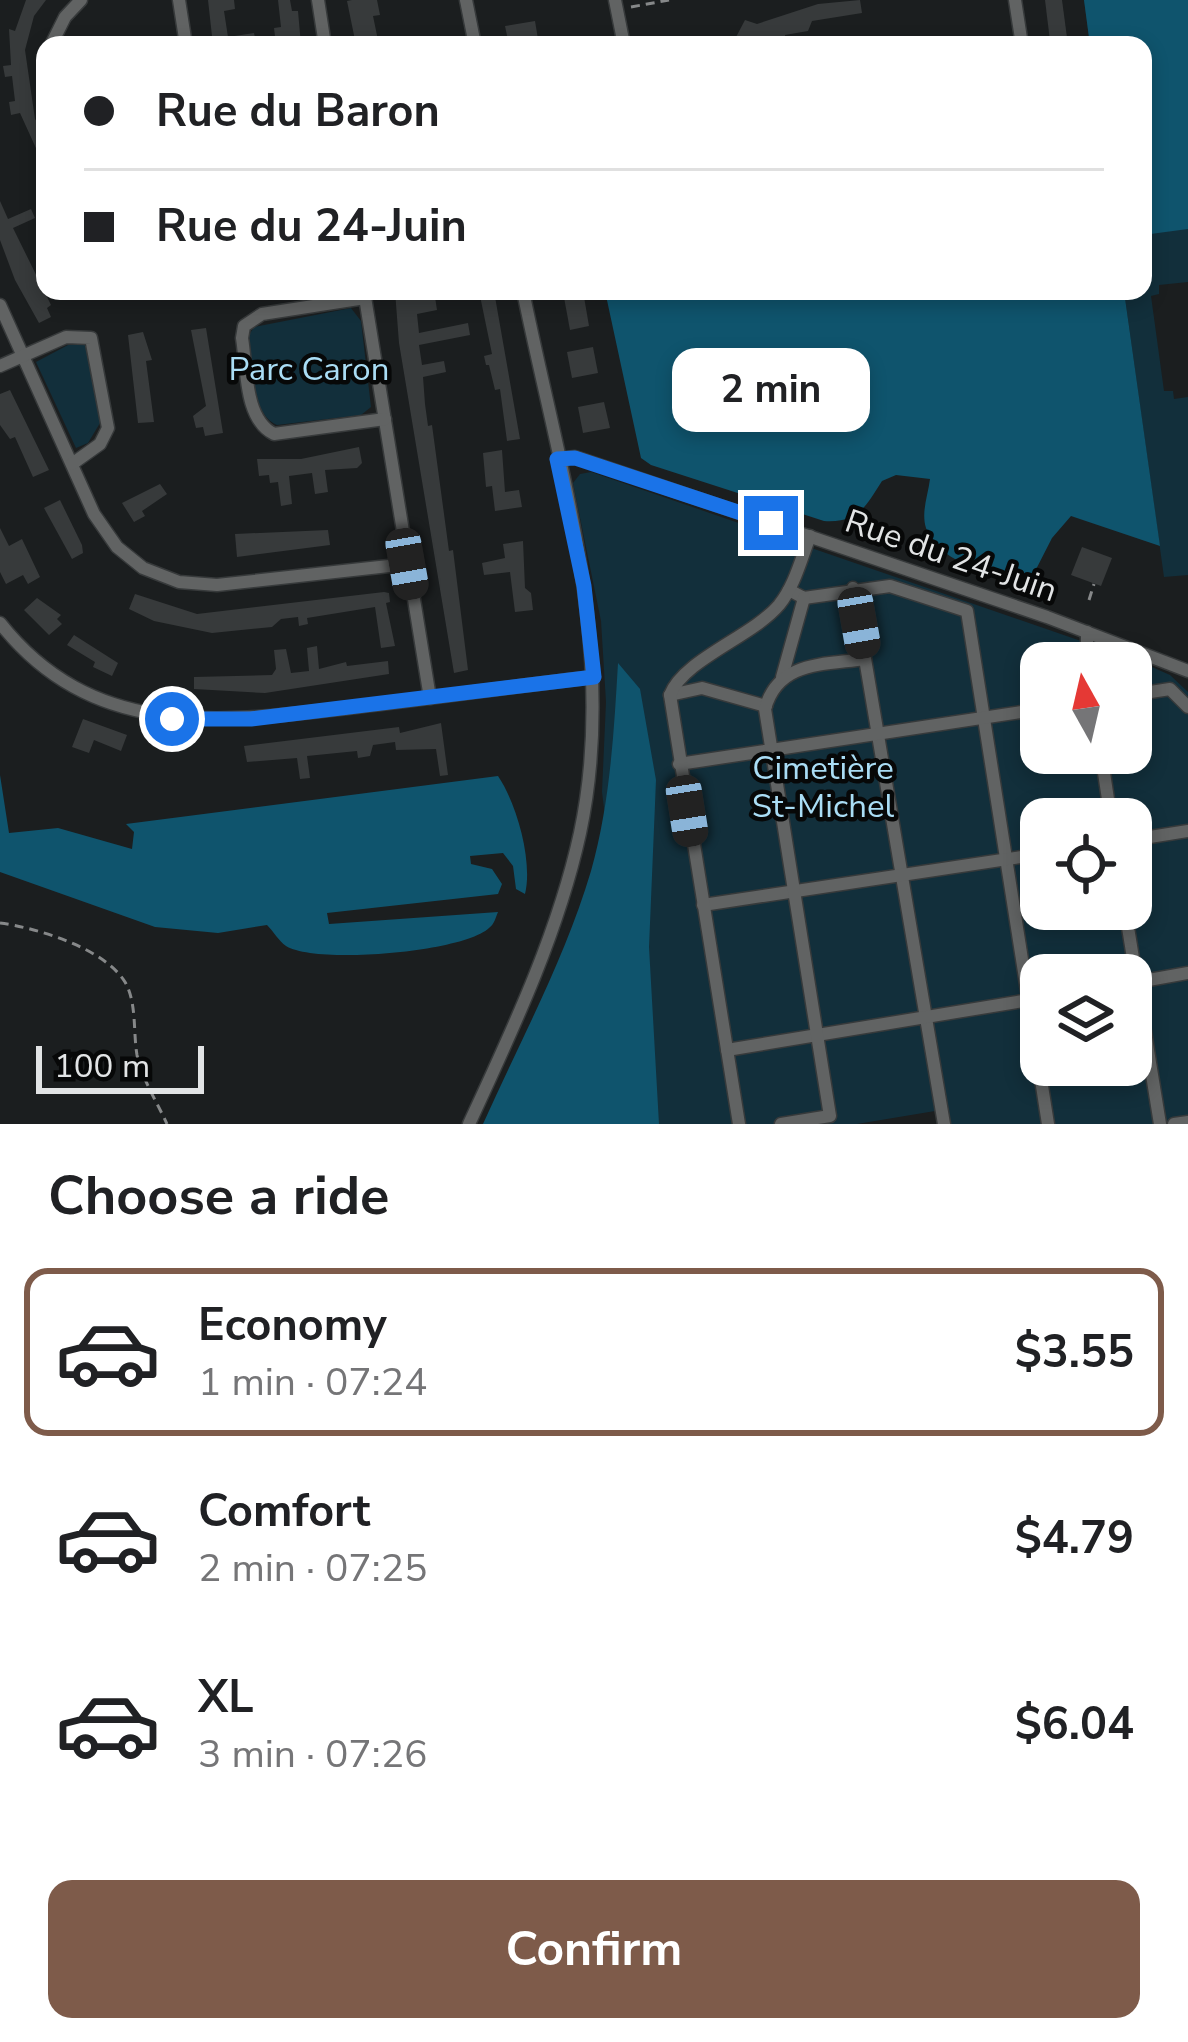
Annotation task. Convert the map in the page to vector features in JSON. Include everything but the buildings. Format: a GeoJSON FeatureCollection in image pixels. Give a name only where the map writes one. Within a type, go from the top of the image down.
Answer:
{"type":"FeatureCollection","features":[{"type":"Feature","properties":{"kind":"street"},"geometry":{"type":"LineString","coordinates":[[56,36],[81,0]]}},
{"type":"Feature","properties":{"kind":"street"},"geometry":{"type":"LineString","coordinates":[[179,0],[185,36]]}},
{"type":"Feature","properties":{"kind":"street"},"geometry":{"type":"LineString","coordinates":[[318,0],[324,36]]}},
{"type":"Feature","properties":{"kind":"street"},"geometry":{"type":"LineString","coordinates":[[466,0],[473,36]]}},
{"type":"Feature","properties":{"kind":"street"},"geometry":{"type":"LineString","coordinates":[[1015,0],[1021,36]]}},
{"type":"Feature","properties":{"kind":"street"},"geometry":{"type":"LineString","coordinates":[[616,5],[622,36]]}},
{"type":"Feature","properties":{"kind":"street"},"geometry":{"type":"LineString","coordinates":[[333,300],[262,314],[244,326],[254,415],[274,434],[385,419]]}},
{"type":"Feature","properties":{"kind":"street"},"geometry":{"type":"LineString","coordinates":[[365,300],[430,698]]}},
{"type":"Feature","properties":{"kind":"street"},"geometry":{"type":"LineString","coordinates":[[469,1124],[529,989],[572,868],[585,808],[594,677],[584,586],[526,300]]}},
{"type":"Feature","properties":{"kind":"street"},"geometry":{"type":"LineString","coordinates":[[0,305],[94,514],[117,547],[143,568],[178,582],[218,585],[407,564]]}},
{"type":"Feature","properties":{"kind":"street"},"geometry":{"type":"LineString","coordinates":[[0,366],[75,335],[86,336],[95,344],[108,428],[100,443],[72,464]]}},
{"type":"Feature","properties":{"kind":"street","name":"Rue du 24-Juin"},"geometry":{"type":"LineString","coordinates":[[557,459],[575,458],[810,536],[1188,671]]}},
{"type":"Feature","properties":{"kind":"street"},"geometry":{"type":"LineString","coordinates":[[739,1124],[670,695],[683,675],[768,616],[789,590],[810,536]]}},
{"type":"Feature","properties":{"kind":"street"},"geometry":{"type":"LineString","coordinates":[[789,590],[804,598],[890,586],[968,611],[1006,859],[1026,954]]}},
{"type":"Feature","properties":{"kind":"street"},"geometry":{"type":"LineString","coordinates":[[853,588],[944,1124]]}},
{"type":"Feature","properties":{"kind":"street"},"geometry":{"type":"LineString","coordinates":[[781,1124],[830,1116],[766,706],[782,677],[804,598]]}},
{"type":"Feature","properties":{"kind":"street"},"geometry":{"type":"LineString","coordinates":[[0,623],[36,660],[69,682],[116,706],[172,719],[251,719],[594,677]]}},
{"type":"Feature","properties":{"kind":"street"},"geometry":{"type":"LineString","coordinates":[[1087,632],[1087,642]]}},
{"type":"Feature","properties":{"kind":"street"},"geometry":{"type":"LineString","coordinates":[[782,677],[799,668],[865,659]]}},
{"type":"Feature","properties":{"kind":"street"},"geometry":{"type":"LineString","coordinates":[[670,695],[703,688],[766,706]]}},
{"type":"Feature","properties":{"kind":"street"},"geometry":{"type":"LineString","coordinates":[[1152,692],[1170,689],[1188,707]]}},
{"type":"Feature","properties":{"kind":"street"},"geometry":{"type":"LineString","coordinates":[[680,764],[1020,712]]}},
{"type":"Feature","properties":{"kind":"street"},"geometry":{"type":"LineString","coordinates":[[1152,837],[1188,831]]}},
{"type":"Feature","properties":{"kind":"street"},"geometry":{"type":"LineString","coordinates":[[703,905],[1020,857]]}},
{"type":"Feature","properties":{"kind":"street"},"geometry":{"type":"LineString","coordinates":[[1152,979],[1188,974]]}},
{"type":"Feature","properties":{"kind":"street"},"geometry":{"type":"LineString","coordinates":[[727,1050],[1020,1001]]}},
{"type":"Feature","properties":{"kind":"street"},"geometry":{"type":"LineString","coordinates":[[1152,1080],[1160,1124]]}},
{"type":"Feature","properties":{"kind":"street"},"geometry":{"type":"LineString","coordinates":[[1044,1086],[1048,1124]]}},
{"type":"Feature","properties":{"kind":"street"},"geometry":{"type":"LineString","coordinates":[[1174,1124],[1188,1122]]}},
{"type":"Feature","properties":{"kind":"path"},"geometry":{"type":"LineString","coordinates":[[616,5],[669,0]]}},
{"type":"Feature","properties":{"kind":"path"},"geometry":{"type":"LineString","coordinates":[[1089,600],[1094,584]]}},
{"type":"Feature","properties":{"kind":"path"},"geometry":{"type":"LineString","coordinates":[[0,923],[81,949],[110,965],[124,980],[131,998],[138,1058],[167,1124]]}},
{"type":"Feature","properties":{"kind":"green space"},"geometry":{"type":"Polygon","coordinates":[[[1084,0],[1188,0],[1188,282],[1159,285],[1159,294],[1152,296],[1152,36],[1089,36],[1084,0]]]}},
{"type":"Feature","properties":{"kind":"green space"},"geometry":{"type":"Polygon","coordinates":[[[1125,300],[1152,300],[1164,391],[1173,391],[1174,399],[1188,397],[1188,575],[1164,577],[1125,300]]]}},
{"type":"Feature","properties":{"kind":"green space","name":"Parc Caron"},"geometry":{"type":"Polygon","coordinates":[[[351,308],[361,321],[371,407],[361,415],[277,425],[268,419],[254,386],[249,335],[254,327],[351,308]]]}},
{"type":"Feature","properties":{"kind":"green space"},"geometry":{"type":"Polygon","coordinates":[[[85,344],[100,423],[88,443],[76,448],[36,362],[68,345],[85,344]]]}},
{"type":"Feature","properties":{"kind":"green space","name":"Cimetière St-Michel"},"geometry":{"type":"Polygon","coordinates":[[[591,472],[1084,642],[1020,642],[1020,774],[1152,774],[1152,667],[1170,675],[1188,692],[1188,1124],[938,1124],[935,1111],[857,1124],[643,1124],[602,792],[606,702],[601,621],[573,483],[580,474],[591,472]]]}},
{"type":"Feature","properties":{"kind":"shaded area"},"geometry":{"type":"Polygon","coordinates":[[[1084,0],[1188,0],[1188,229],[1152,234],[1152,36],[1089,36],[1084,0]]]}},
{"type":"Feature","properties":{"kind":"shaded area"},"geometry":{"type":"Polygon","coordinates":[[[607,300],[1125,300],[1160,546],[1071,516],[1052,538],[1027,587],[969,566],[932,540],[924,516],[930,479],[896,475],[882,481],[853,516],[824,521],[641,458],[607,300]]]}},
{"type":"Feature","properties":{"kind":"shaded area"},"geometry":{"type":"Polygon","coordinates":[[[618,663],[640,689],[656,780],[649,947],[659,1124],[483,1124],[555,968],[591,871],[607,794],[618,663]]]}},
{"type":"Feature","properties":{"kind":"shaded area"},"geometry":{"type":"Polygon","coordinates":[[[0,775],[9,833],[58,828],[132,849],[134,832],[126,824],[498,776],[522,834],[525,894],[516,889],[513,866],[503,853],[470,856],[471,864],[492,869],[502,884],[498,894],[327,913],[329,924],[498,912],[491,926],[474,936],[390,953],[303,952],[286,946],[267,925],[218,933],[155,927],[0,872],[0,775]]]}},
{"type":"Feature","properties":{"kind":"route"},"geometry":{"type":"LineString","coordinates":[[172,719],[225,722],[594,677],[584,586],[557,459],[575,458],[771,523]]}}]}
